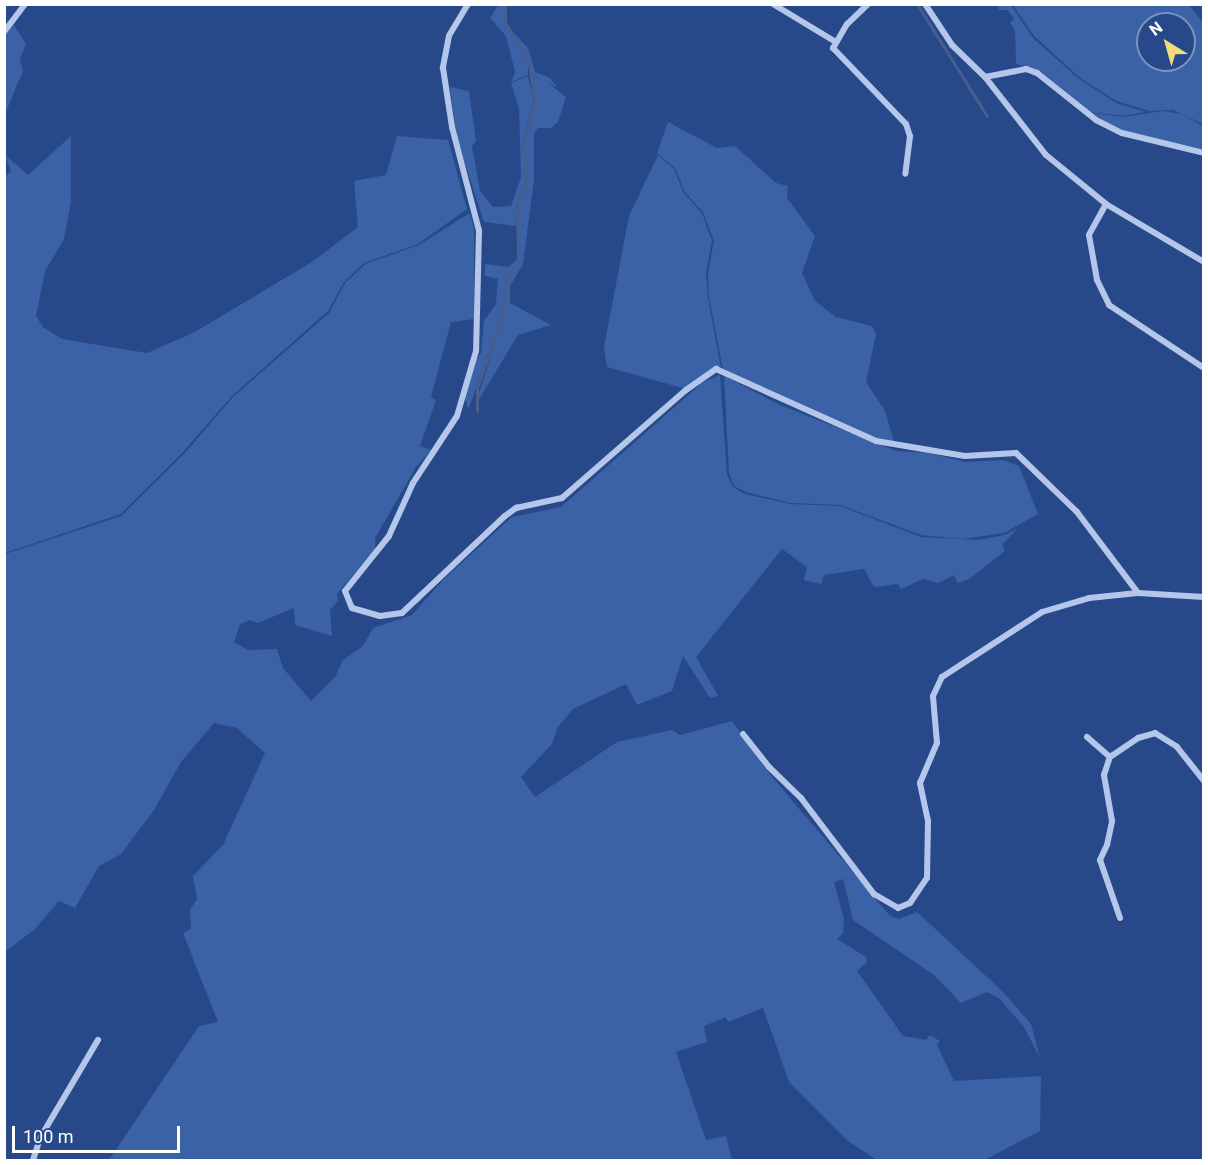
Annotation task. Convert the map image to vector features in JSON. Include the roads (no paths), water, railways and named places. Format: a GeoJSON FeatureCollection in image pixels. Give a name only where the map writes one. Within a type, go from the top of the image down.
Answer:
{"type":"FeatureCollection","features":[{"type":"Feature","properties":{"kind":"street"},"geometry":{"type":"LineString","coordinates":[[4,32],[25,4]]}},
{"type":"Feature","properties":{"kind":"street"},"geometry":{"type":"LineString","coordinates":[[468,4],[449,36],[443,68],[452,127],[479,231],[476,351],[458,416],[412,483],[389,536],[345,591],[351,608],[380,616],[402,613],[505,516],[516,508],[562,498],[686,390],[716,369],[876,441],[965,456],[1016,453],[1077,512],[1138,593]]}},
{"type":"Feature","properties":{"kind":"street"},"geometry":{"type":"LineString","coordinates":[[773,4],[834,41]]}},
{"type":"Feature","properties":{"kind":"street"},"geometry":{"type":"LineString","coordinates":[[868,4],[834,41],[833,48],[906,124],[910,135],[905,174]]}},
{"type":"Feature","properties":{"kind":"street"},"geometry":{"type":"LineString","coordinates":[[925,4],[952,45],[985,77],[1046,155],[1106,204],[1203,262]]}},
{"type":"Feature","properties":{"kind":"street"},"geometry":{"type":"LineString","coordinates":[[985,77],[1026,69],[1037,73],[1096,120],[1122,133],[1203,153]]}},
{"type":"Feature","properties":{"kind":"street"},"geometry":{"type":"LineString","coordinates":[[1106,204],[1089,235],[1101,293],[1116,310],[1203,368]]}},
{"type":"Feature","properties":{"kind":"street"},"geometry":{"type":"LineString","coordinates":[[743,734],[801,798],[874,894],[888,905],[904,906],[922,892],[927,879],[928,821],[920,783],[937,743],[933,696],[942,677],[1042,612],[1089,598],[1138,593],[1203,597]]}},
{"type":"Feature","properties":{"kind":"street"},"geometry":{"type":"LineString","coordinates":[[1120,918],[1100,860],[1107,845],[1112,821],[1104,774],[1110,757],[1138,738],[1155,733],[1177,747],[1203,781]]}},
{"type":"Feature","properties":{"kind":"street"},"geometry":{"type":"LineString","coordinates":[[1086,737],[1110,757]]}},
{"type":"Feature","properties":{"kind":"street"},"geometry":{"type":"LineString","coordinates":[[33,1161],[40,1138],[98,1040]]}},
{"type":"Feature","properties":{"kind":"waterway"},"geometry":{"type":"LineString","coordinates":[[477,411],[477,388],[500,322],[510,267],[518,260],[517,205],[527,179],[523,145],[535,101],[529,62],[505,22],[505,4]]}},
{"type":"Feature","properties":{"kind":"waterway"},"geometry":{"type":"LineString","coordinates":[[917,4],[987,116]]}}]}
